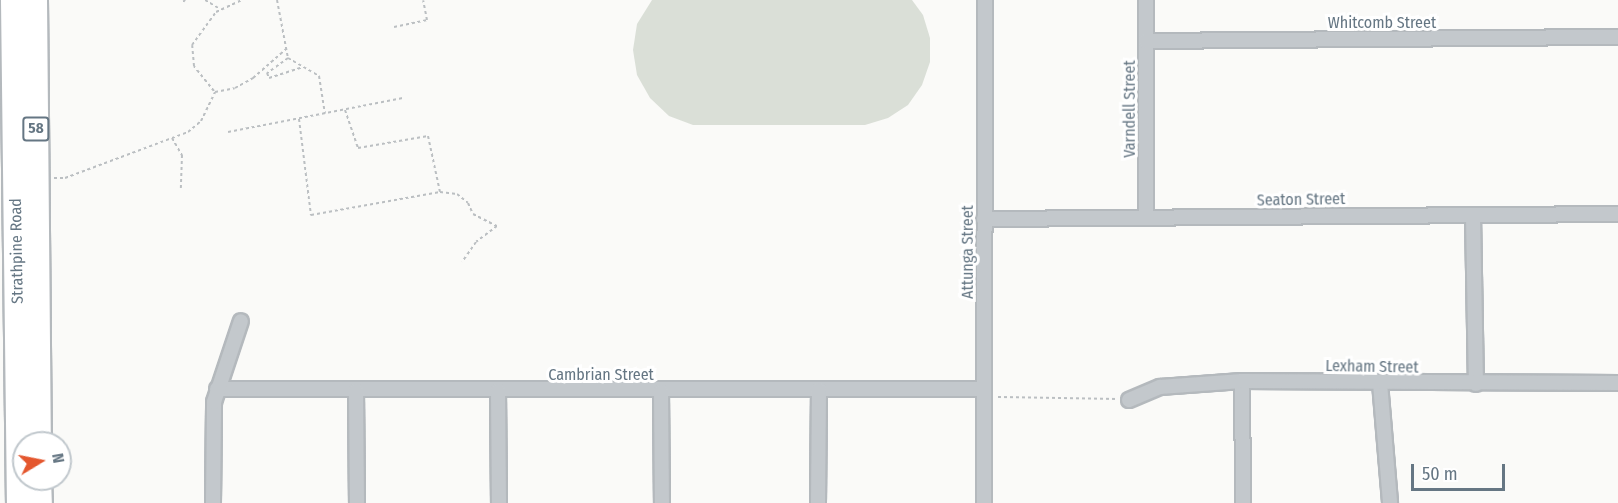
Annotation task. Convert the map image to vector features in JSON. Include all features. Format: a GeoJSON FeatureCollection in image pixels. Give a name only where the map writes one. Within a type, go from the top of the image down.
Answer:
{"type":"FeatureCollection","features":[{"type":"Feature","properties":{"kind":"highway","name":"Strathpine Road"},"geometry":{"type":"LineString","coordinates":[[17,2],[20,503]]}},
{"type":"Feature","properties":{"kind":"highway","name":"Strathpine Road"},"geometry":{"type":"LineString","coordinates":[[20,417],[30,431]]}},
{"type":"Feature","properties":{"kind":"street","name":"Attunga Street"},"geometry":{"type":"LineString","coordinates":[[984,503],[988,393],[984,219],[985,0]]}},
{"type":"Feature","properties":{"kind":"street","name":"Varndell Street"},"geometry":{"type":"LineString","coordinates":[[1146,0],[1146,218]]}},
{"type":"Feature","properties":{"kind":"street","name":"Whitcomb Street"},"geometry":{"type":"LineString","coordinates":[[1146,41],[1618,37]]}},
{"type":"Feature","properties":{"kind":"street","name":"Seaton Street"},"geometry":{"type":"LineString","coordinates":[[984,219],[1618,213]]}},
{"type":"Feature","properties":{"kind":"street"},"geometry":{"type":"LineString","coordinates":[[1473,214],[1476,384]]}},
{"type":"Feature","properties":{"kind":"street"},"geometry":{"type":"LineString","coordinates":[[213,503],[211,433],[217,389],[241,321]]}},
{"type":"Feature","properties":{"kind":"street"},"geometry":{"type":"LineString","coordinates":[[1242,381],[1243,503]]}},
{"type":"Feature","properties":{"kind":"street","name":"Lexham Street"},"geometry":{"type":"LineString","coordinates":[[1130,400],[1160,387],[1242,381],[1380,384],[1618,383]]}},
{"type":"Feature","properties":{"kind":"street"},"geometry":{"type":"LineString","coordinates":[[1380,384],[1390,503]]}},
{"type":"Feature","properties":{"kind":"street","name":"Cambrian Street"},"geometry":{"type":"LineString","coordinates":[[217,389],[661,392],[819,390],[988,393]]}},
{"type":"Feature","properties":{"kind":"street"},"geometry":{"type":"LineString","coordinates":[[819,390],[819,503]]}},
{"type":"Feature","properties":{"kind":"street"},"geometry":{"type":"LineString","coordinates":[[356,391],[357,503]]}},
{"type":"Feature","properties":{"kind":"street"},"geometry":{"type":"LineString","coordinates":[[498,391],[499,503]]}},
{"type":"Feature","properties":{"kind":"street"},"geometry":{"type":"LineString","coordinates":[[661,392],[662,503]]}},
{"type":"Feature","properties":{"kind":"path"},"geometry":{"type":"LineString","coordinates":[[205,0],[222,10]]}},
{"type":"Feature","properties":{"kind":"path"},"geometry":{"type":"LineString","coordinates":[[215,92],[194,66],[192,45],[210,19],[242,0]]}},
{"type":"Feature","properties":{"kind":"path"},"geometry":{"type":"LineString","coordinates":[[277,0],[288,58],[319,76],[325,114]]}},
{"type":"Feature","properties":{"kind":"path"},"geometry":{"type":"LineString","coordinates":[[394,27],[427,20],[423,0]]}},
{"type":"Feature","properties":{"kind":"path"},"geometry":{"type":"LineString","coordinates":[[215,92],[235,88],[253,78],[286,49]]}},
{"type":"Feature","properties":{"kind":"path"},"geometry":{"type":"LineString","coordinates":[[288,58],[267,73],[269,78],[304,67]]}},
{"type":"Feature","properties":{"kind":"path"},"geometry":{"type":"LineString","coordinates":[[51,178],[64,178],[172,138],[201,121],[215,92]]}},
{"type":"Feature","properties":{"kind":"path"},"geometry":{"type":"LineString","coordinates":[[228,132],[403,98]]}},
{"type":"Feature","properties":{"kind":"path"},"geometry":{"type":"LineString","coordinates":[[345,110],[358,148],[428,136],[440,192]]}},
{"type":"Feature","properties":{"kind":"path"},"geometry":{"type":"LineString","coordinates":[[299,119],[311,215],[440,192],[457,195],[468,203],[473,214],[497,226],[476,242],[462,262]]}},
{"type":"Feature","properties":{"kind":"path"},"geometry":{"type":"LineString","coordinates":[[172,138],[182,155],[181,188]]}},
{"type":"Feature","properties":{"kind":"path"},"geometry":{"type":"LineString","coordinates":[[988,393],[1108,397],[1130,400]]}},
{"type":"Feature","properties":{"kind":"shaded area"},"geometry":{"type":"Polygon","coordinates":[[[652,0],[912,0],[923,15],[930,38],[930,62],[922,85],[908,105],[888,118],[865,125],[693,125],[669,116],[650,98],[637,75],[633,50],[637,24],[652,0]]]}}]}
